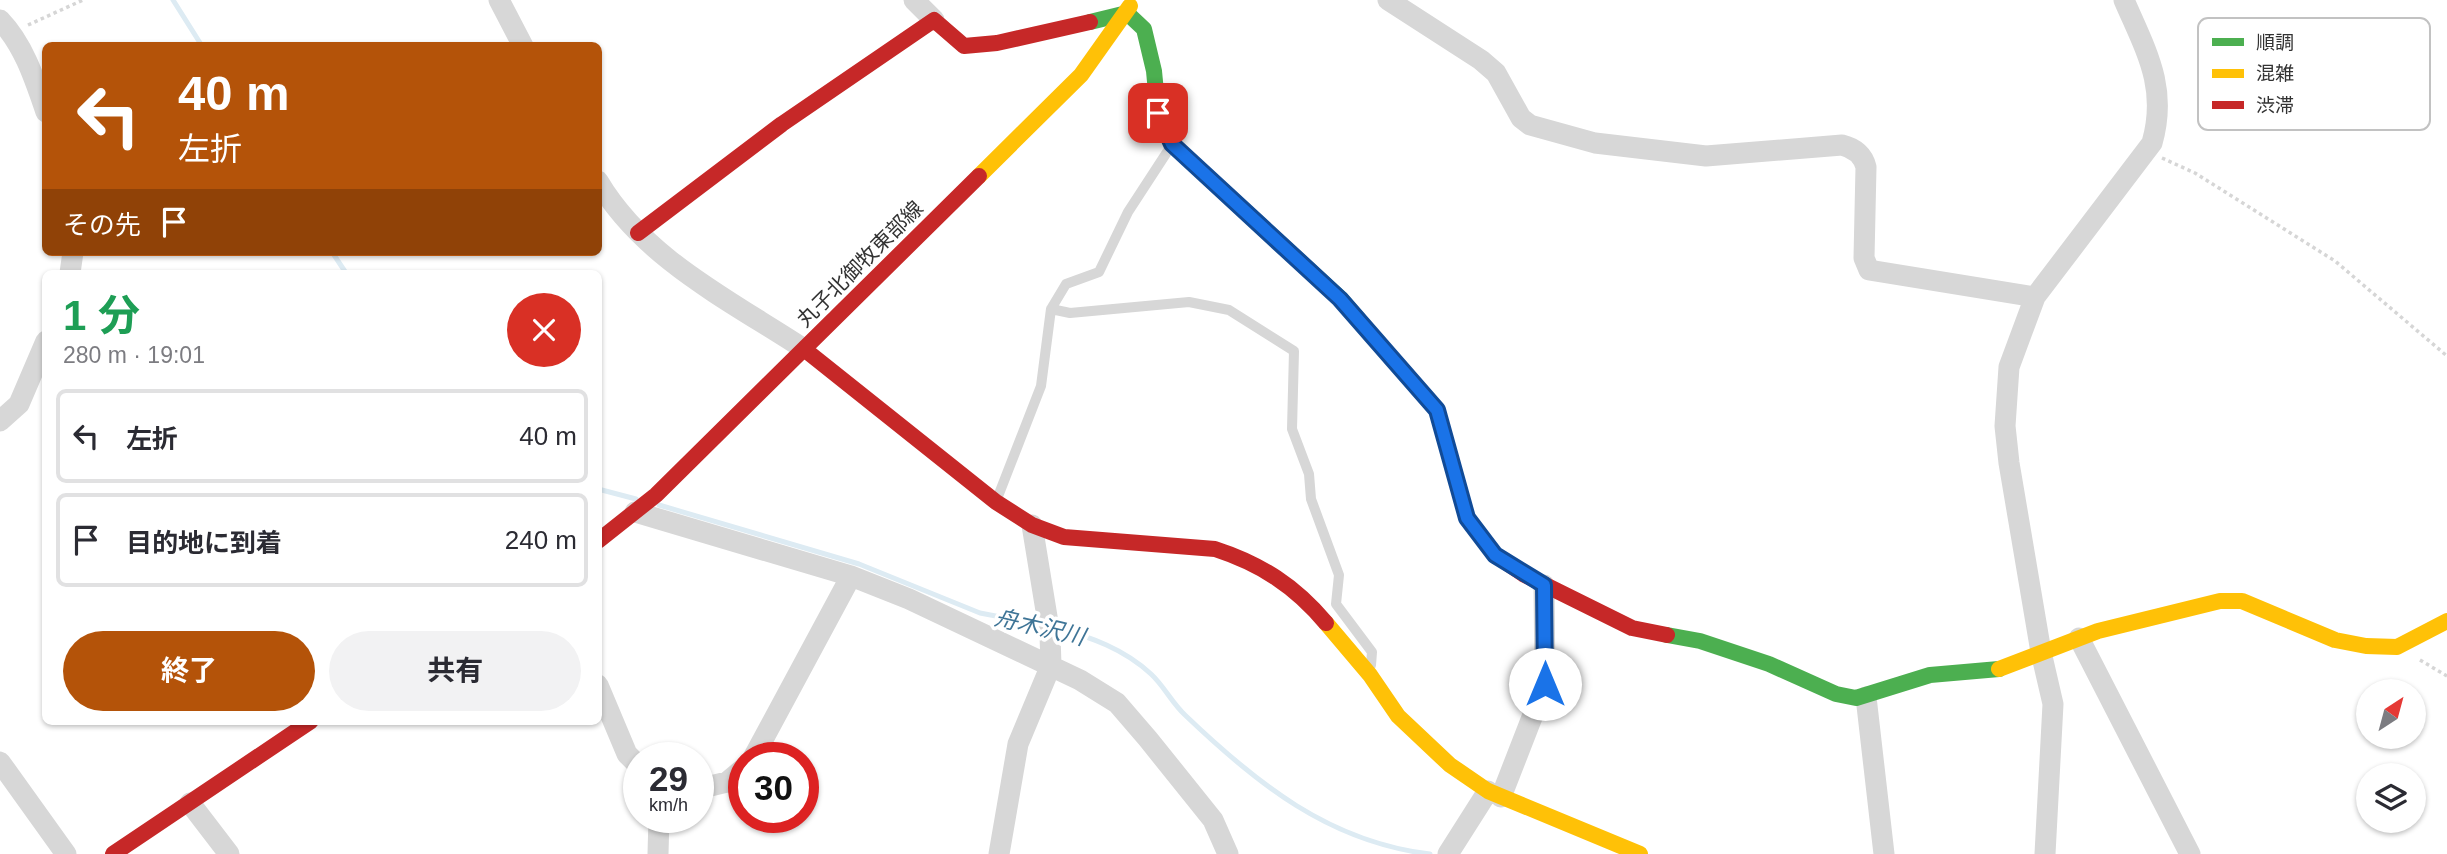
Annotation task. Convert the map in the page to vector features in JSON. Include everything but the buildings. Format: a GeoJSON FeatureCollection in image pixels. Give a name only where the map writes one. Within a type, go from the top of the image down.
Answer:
{"type":"FeatureCollection","features":[{"type":"Feature","properties":{"kind":"street"},"geometry":{"type":"LineString","coordinates":[[499,0],[521,42]]}},
{"type":"Feature","properties":{"kind":"street"},"geometry":{"type":"LineString","coordinates":[[914,0],[964,46],[997,43],[1128,5],[1144,29],[1158,113],[1172,144],[1340,299],[1437,410],[1467,518],[1495,555],[1544,585],[1632,628],[1700,641],[1769,664],[1836,694],[1866,697],[1930,675],[2004,668],[2079,638],[2220,601],[2242,601],[2335,640],[2366,646],[2397,647],[2447,621]]}},
{"type":"Feature","properties":{"kind":"street"},"geometry":{"type":"LineString","coordinates":[[1388,0],[1481,60],[1496,73],[1521,118],[1530,125],[1595,143],[1706,156],[1842,145],[1851,147],[1864,160],[1866,167],[1864,258],[1869,270],[2035,297]]}},
{"type":"Feature","properties":{"kind":"street"},"geometry":{"type":"LineString","coordinates":[[2045,854],[2053,704],[2041,652],[2005,426],[2009,367],[2035,297],[2147,151],[2159,118],[2159,94],[2124,0]]}},
{"type":"Feature","properties":{"kind":"street","name":"丸子北御牧東部線"},"geometry":{"type":"LineString","coordinates":[[602,538],[656,495],[1080,75],[1128,5]]}},
{"type":"Feature","properties":{"kind":"street"},"geometry":{"type":"LineString","coordinates":[[638,233],[782,124],[934,20]]}},
{"type":"Feature","properties":{"kind":"street"},"geometry":{"type":"LineString","coordinates":[[6,26],[34,79],[42,101]]}},
{"type":"Feature","properties":{"kind":"street"},"geometry":{"type":"LineString","coordinates":[[602,186],[638,233],[654,249],[804,349],[996,502],[1032,525],[1064,537],[1189,546],[1237,556],[1281,578],[1305,598],[1370,675],[1398,716],[1419,739],[1495,794],[1640,854]]}},
{"type":"Feature","properties":{"kind":"street"},"geometry":{"type":"LineString","coordinates":[[0,421],[19,404],[42,350]]}},
{"type":"Feature","properties":{"kind":"street"},"geometry":{"type":"LineString","coordinates":[[635,512],[851,576],[909,599],[1051,665],[1116,704],[1213,820],[1228,854]]}},
{"type":"Feature","properties":{"kind":"street"},"geometry":{"type":"LineString","coordinates":[[999,854],[1018,744],[1051,665],[1032,525]]}},
{"type":"Feature","properties":{"kind":"street"},"geometry":{"type":"LineString","coordinates":[[762,742],[851,576]]}},
{"type":"Feature","properties":{"kind":"street"},"geometry":{"type":"LineString","coordinates":[[1447,854],[1495,794],[1545,684],[1544,585]]}},
{"type":"Feature","properties":{"kind":"street"},"geometry":{"type":"LineString","coordinates":[[2079,638],[2190,854]]}},
{"type":"Feature","properties":{"kind":"street"},"geometry":{"type":"LineString","coordinates":[[602,695],[623,747]]}},
{"type":"Feature","properties":{"kind":"street"},"geometry":{"type":"LineString","coordinates":[[1866,697],[1884,854]]}},
{"type":"Feature","properties":{"kind":"street"},"geometry":{"type":"LineString","coordinates":[[113,854],[305,725]]}},
{"type":"Feature","properties":{"kind":"street"},"geometry":{"type":"LineString","coordinates":[[0,762],[66,854]]}},
{"type":"Feature","properties":{"kind":"street"},"geometry":{"type":"LineString","coordinates":[[190,803],[229,854]]}},
{"type":"Feature","properties":{"kind":"street"},"geometry":{"type":"LineString","coordinates":[[658,854],[659,833]]}},
{"type":"Feature","properties":{"kind":"lane"},"geometry":{"type":"LineString","coordinates":[[996,502],[1041,386],[1051,309],[1066,285],[1099,272],[1128,212],[1172,144]]}},
{"type":"Feature","properties":{"kind":"lane"},"geometry":{"type":"LineString","coordinates":[[1051,309],[1070,313],[1189,302],[1229,310],[1294,351],[1292,429],[1309,474],[1311,499],[1339,575],[1336,604],[1372,652],[1370,675]]}},
{"type":"Feature","properties":{"kind":"path"},"geometry":{"type":"LineString","coordinates":[[6,26],[83,0]]}},
{"type":"Feature","properties":{"kind":"path"},"geometry":{"type":"LineString","coordinates":[[2147,151],[2195,173],[2335,261],[2447,356]]}},
{"type":"Feature","properties":{"kind":"waterway","name":"舟木沢川"},"geometry":{"type":"LineString","coordinates":[[173,0],[199,42]]}},
{"type":"Feature","properties":{"kind":"waterway","name":"舟木沢川"},"geometry":{"type":"LineString","coordinates":[[335,256],[344,270]]}},
{"type":"Feature","properties":{"kind":"waterway","name":"舟木沢川"},"geometry":{"type":"LineString","coordinates":[[602,490],[636,499]]}},
{"type":"Feature","properties":{"kind":"waterway","name":"舟木沢川"},"geometry":{"type":"LineString","coordinates":[[659,505],[859,564],[980,613],[1043,625]]}},
{"type":"Feature","properties":{"kind":"waterway","name":"舟木沢川"},"geometry":{"type":"LineString","coordinates":[[1056,628],[1106,645],[1141,665],[1156,679],[1180,710],[1212,740],[1239,764],[1296,806],[1359,837],[1430,854]]}},
{"type":"Feature","properties":{"kind":"traffic: fast"},"geometry":{"type":"LineString","coordinates":[[1090,22],[1127,13],[1144,29],[1154,71],[1158,113],[1172,144],[1341,299],[1413,383]]}},
{"type":"Feature","properties":{"kind":"traffic: fast"},"geometry":{"type":"LineString","coordinates":[[1667,635],[1700,641],[1769,664],[1836,694],[1856,698],[1930,675],[1999,669]]}},
{"type":"Feature","properties":{"kind":"traffic: slow"},"geometry":{"type":"LineString","coordinates":[[979,176],[1081,75],[1130,6]]}},
{"type":"Feature","properties":{"kind":"traffic: slow"},"geometry":{"type":"LineString","coordinates":[[1999,669],[2098,631],[2220,601],[2242,601],[2335,640],[2366,646],[2397,647],[2447,621]]}},
{"type":"Feature","properties":{"kind":"traffic: slow"},"geometry":{"type":"LineString","coordinates":[[1326,623],[1370,675],[1398,716],[1450,765],[1488,791],[1640,854]]}},
{"type":"Feature","properties":{"kind":"traffic: jam"},"geometry":{"type":"LineString","coordinates":[[638,233],[782,124],[934,20],[964,46],[997,43],[1090,22]]}},
{"type":"Feature","properties":{"kind":"traffic: jam"},"geometry":{"type":"LineString","coordinates":[[602,538],[656,495],[979,176]]}},
{"type":"Feature","properties":{"kind":"traffic: jam"},"geometry":{"type":"LineString","coordinates":[[804,349],[996,502],[1032,525],[1064,537],[1215,549],[1262,569],[1276,578],[1302,598],[1326,623]]}},
{"type":"Feature","properties":{"kind":"traffic: jam"},"geometry":{"type":"LineString","coordinates":[[1413,383],[1437,410],[1467,518],[1495,555],[1523,574],[1632,628],[1667,635]]}},
{"type":"Feature","properties":{"kind":"traffic: jam"},"geometry":{"type":"LineString","coordinates":[[113,854],[305,725]]}},
{"type":"Feature","properties":{"kind":"route"},"geometry":{"type":"LineString","coordinates":[[1158,113],[1172,144],[1340,299],[1437,410],[1467,518],[1495,555],[1544,585],[1545,684]]}}]}
